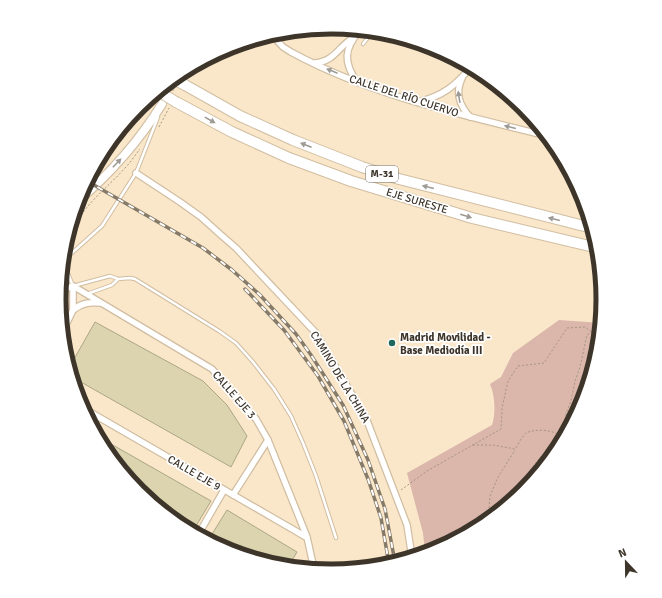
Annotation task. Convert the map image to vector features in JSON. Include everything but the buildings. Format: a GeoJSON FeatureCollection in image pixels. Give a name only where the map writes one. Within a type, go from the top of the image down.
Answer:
{"type":"FeatureCollection","features":[{"type":"Feature","properties":{"kind":"highway","name":"EJE SURESTE"},"geometry":{"type":"LineString","coordinates":[[179,82],[240,116],[293,140],[377,172],[398,179],[586,226]]}},
{"type":"Feature","properties":{"kind":"highway","name":"EJE SURESTE"},"geometry":{"type":"LineString","coordinates":[[163,94],[232,132],[289,158],[351,181],[472,218],[591,246]]}},
{"type":"Feature","properties":{"kind":"main road"},"geometry":{"type":"LineString","coordinates":[[90,191],[121,160],[147,127],[162,104]]}},
{"type":"Feature","properties":{"kind":"street"},"geometry":{"type":"LineString","coordinates":[[355,35],[348,52],[347,62],[348,68],[357,82]]}},
{"type":"Feature","properties":{"kind":"street"},"geometry":{"type":"LineString","coordinates":[[313,63],[327,60],[332,57],[345,42],[353,38]]}},
{"type":"Feature","properties":{"kind":"street","name":"CALLE DEL RÍO CUERVO"},"geometry":{"type":"LineString","coordinates":[[277,39],[287,49],[313,63],[357,82],[416,102],[538,134]]}},
{"type":"Feature","properties":{"kind":"street"},"geometry":{"type":"LineString","coordinates":[[416,102],[439,96],[451,88],[467,72]]}},
{"type":"Feature","properties":{"kind":"street"},"geometry":{"type":"LineString","coordinates":[[463,76],[460,83],[458,97],[462,108],[470,117]]}},
{"type":"Feature","properties":{"kind":"street"},"geometry":{"type":"LineString","coordinates":[[528,132],[535,130]]}},
{"type":"Feature","properties":{"kind":"street","name":"CAMINO DE LA CHINA"},"geometry":{"type":"LineString","coordinates":[[136,173],[185,206],[236,248],[315,332],[366,418],[407,525],[411,552]]}},
{"type":"Feature","properties":{"kind":"street"},"geometry":{"type":"LineString","coordinates":[[67,288],[73,286],[73,310]]}},
{"type":"Feature","properties":{"kind":"street","name":"CALLE EJE 3"},"geometry":{"type":"LineString","coordinates":[[73,286],[212,369],[256,419],[268,440],[306,537],[312,563]]}},
{"type":"Feature","properties":{"kind":"street"},"geometry":{"type":"LineString","coordinates":[[67,322],[73,310],[80,304],[91,302],[102,303]]}},
{"type":"Feature","properties":{"kind":"street","name":"CALLE EJE 9"},"geometry":{"type":"LineString","coordinates":[[92,413],[306,537]]}},
{"type":"Feature","properties":{"kind":"street"},"geometry":{"type":"LineString","coordinates":[[233,495],[268,440]]}},
{"type":"Feature","properties":{"kind":"street"},"geometry":{"type":"LineString","coordinates":[[201,530],[224,490]]}},
{"type":"Feature","properties":{"kind":"lane"},"geometry":{"type":"LineString","coordinates":[[363,44],[369,36]]}},
{"type":"Feature","properties":{"kind":"lane"},"geometry":{"type":"LineString","coordinates":[[70,255],[102,226],[136,173],[162,104]]}},
{"type":"Feature","properties":{"kind":"lane"},"geometry":{"type":"LineString","coordinates":[[88,194],[90,191]]}},
{"type":"Feature","properties":{"kind":"lane"},"geometry":{"type":"LineString","coordinates":[[68,272],[73,286],[110,276],[118,279],[135,279],[236,343],[253,362],[291,416],[316,476],[336,538]]}},
{"type":"Feature","properties":{"kind":"lane"},"geometry":{"type":"LineString","coordinates":[[86,294],[112,285],[118,279]]}},
{"type":"Feature","properties":{"kind":"path"},"geometry":{"type":"LineString","coordinates":[[79,218],[84,210],[126,168],[143,145]]}},
{"type":"Feature","properties":{"kind":"path"},"geometry":{"type":"LineString","coordinates":[[395,493],[501,428],[502,408],[508,381],[518,366],[544,363],[567,328],[585,327],[592,332],[588,335],[583,349],[580,367],[566,414],[565,424]]}},
{"type":"Feature","properties":{"kind":"path"},"geometry":{"type":"LineString","coordinates":[[489,511],[490,496],[498,477],[526,434],[538,430],[558,435]]}},
{"type":"Feature","properties":{"kind":"path"},"geometry":{"type":"LineString","coordinates":[[472,446],[493,445],[515,449]]}},
{"type":"Feature","properties":{"kind":"path"},"geometry":{"type":"LineString","coordinates":[[525,479],[530,470],[549,449]]}},
{"type":"Feature","properties":{"kind":"shaded area"},"geometry":{"type":"Polygon","coordinates":[[[559,320],[595,323],[594,334],[587,368],[576,400],[560,432],[541,460],[530,474],[506,498],[492,509],[448,537],[424,547],[423,533],[407,473],[492,425],[494,404],[490,384],[501,377],[513,353],[559,320]]]}},
{"type":"Feature","properties":{"kind":"tunnel"},"geometry":{"type":"LineString","coordinates":[[164,100],[170,89]]}},
{"type":"Feature","properties":{"kind":"railway"},"geometry":{"type":"LineString","coordinates":[[92,184],[203,248],[232,270],[260,295],[296,334],[343,405],[368,460],[385,509],[394,556]]}},
{"type":"Feature","properties":{"kind":"railway"},"geometry":{"type":"LineString","coordinates":[[245,289],[284,330],[318,376],[344,421],[368,479],[381,518],[388,558]]}},
{"type":"Feature","properties":{"kind":"place","name":"Madrid Movilidad - Base Mediodía III"},"geometry":{"type":"Point","coordinates":[392,343]}}]}
